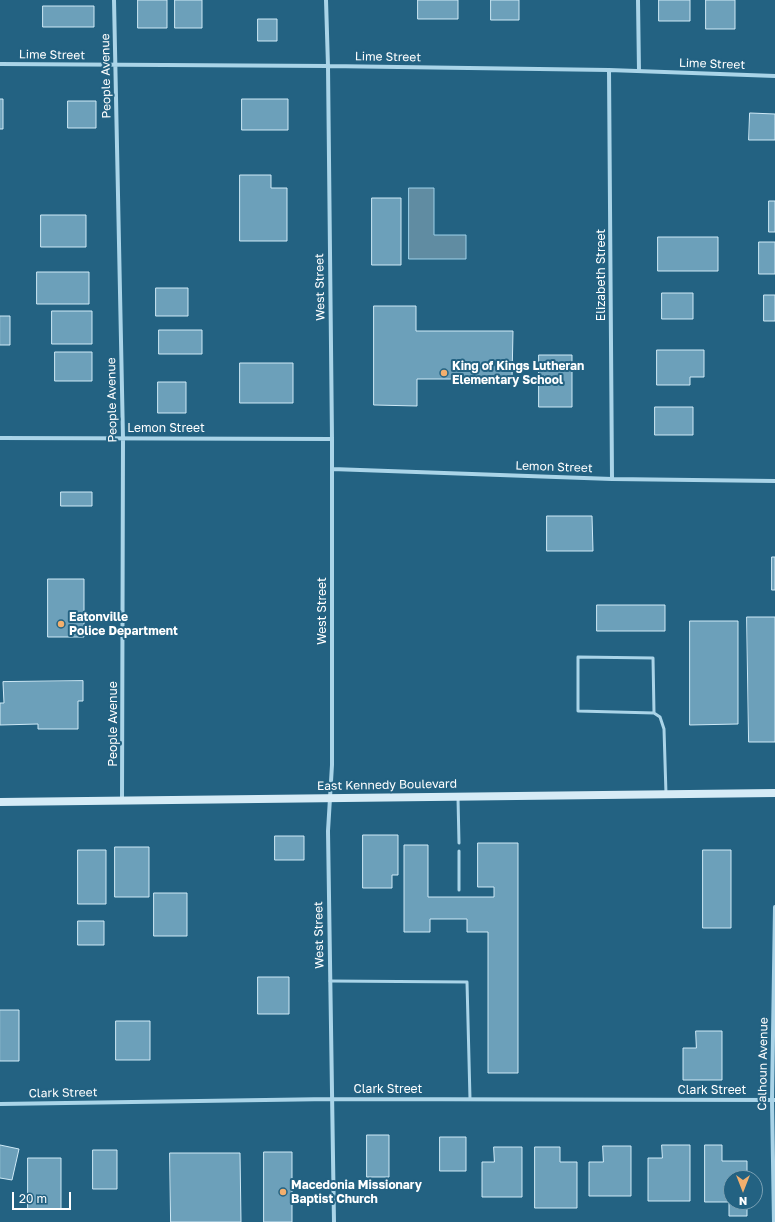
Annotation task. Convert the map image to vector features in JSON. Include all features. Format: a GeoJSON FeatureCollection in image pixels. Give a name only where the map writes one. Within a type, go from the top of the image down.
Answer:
{"type":"FeatureCollection","features":[{"type":"Feature","properties":{"kind":"main road","name":"East Kennedy Boulevard"},"geometry":{"type":"LineString","coordinates":[[0,802],[775,793]]}},
{"type":"Feature","properties":{"kind":"street","name":"People Avenue"},"geometry":{"type":"LineString","coordinates":[[114,0],[123,438],[122,800]]}},
{"type":"Feature","properties":{"kind":"street","name":"West Street"},"geometry":{"type":"LineString","coordinates":[[326,0],[332,439],[332,765],[328,831],[334,1222]]}},
{"type":"Feature","properties":{"kind":"street"},"geometry":{"type":"LineString","coordinates":[[638,0],[639,71]]}},
{"type":"Feature","properties":{"kind":"street","name":"Lime Street"},"geometry":{"type":"LineString","coordinates":[[0,64],[115,66],[328,66],[609,70],[775,76]]}},
{"type":"Feature","properties":{"kind":"street","name":"Elizabeth Street"},"geometry":{"type":"LineString","coordinates":[[609,70],[612,479]]}},
{"type":"Feature","properties":{"kind":"street","name":"Lemon Street"},"geometry":{"type":"LineString","coordinates":[[0,438],[332,439]]}},
{"type":"Feature","properties":{"kind":"street","name":"Lemon Street"},"geometry":{"type":"LineString","coordinates":[[332,469],[612,479],[775,481]]}},
{"type":"Feature","properties":{"kind":"street","name":"Calhoun Avenue"},"geometry":{"type":"LineString","coordinates":[[774,1222],[773,1100],[775,907]]}},
{"type":"Feature","properties":{"kind":"street","name":"Clark Street"},"geometry":{"type":"LineString","coordinates":[[0,1104],[331,1099],[773,1100]]}},
{"type":"Feature","properties":{"kind":"lane"},"geometry":{"type":"LineString","coordinates":[[654,713],[653,658],[578,657],[578,711],[654,713],[660,717],[664,729],[666,794]]}},
{"type":"Feature","properties":{"kind":"lane"},"geometry":{"type":"LineString","coordinates":[[458,796],[459,843]]}},
{"type":"Feature","properties":{"kind":"lane"},"geometry":{"type":"LineString","coordinates":[[459,851],[459,890]]}},
{"type":"Feature","properties":{"kind":"lane"},"geometry":{"type":"LineString","coordinates":[[330,981],[467,982],[470,1099]]}},
{"type":"Feature","properties":{"kind":"water"},"geometry":{"type":"Polygon","coordinates":[[[409,188],[434,188],[434,235],[466,235],[466,259],[409,259],[409,188]]]}},
{"type":"Feature","properties":{"kind":"building"},"geometry":{"type":"Polygon","coordinates":[[[138,0],[167,0],[167,28],[138,28],[138,0]]]}},
{"type":"Feature","properties":{"kind":"building"},"geometry":{"type":"Polygon","coordinates":[[[175,0],[202,0],[202,28],[175,28],[175,0]]]}},
{"type":"Feature","properties":{"kind":"building"},"geometry":{"type":"Polygon","coordinates":[[[418,0],[458,0],[458,19],[418,19],[418,0]]]}},
{"type":"Feature","properties":{"kind":"building"},"geometry":{"type":"Polygon","coordinates":[[[491,0],[519,0],[519,20],[491,20],[491,0]]]}},
{"type":"Feature","properties":{"kind":"building"},"geometry":{"type":"Polygon","coordinates":[[[659,0],[690,0],[690,21],[659,21],[659,0]]]}},
{"type":"Feature","properties":{"kind":"building"},"geometry":{"type":"Polygon","coordinates":[[[706,0],[735,0],[735,29],[706,29],[706,0]]]}},
{"type":"Feature","properties":{"kind":"building"},"geometry":{"type":"Polygon","coordinates":[[[43,6],[94,6],[94,27],[43,27],[43,6]]]}},
{"type":"Feature","properties":{"kind":"building"},"geometry":{"type":"Polygon","coordinates":[[[258,19],[277,19],[277,41],[258,41],[258,19]]]}},
{"type":"Feature","properties":{"kind":"building"},"geometry":{"type":"Polygon","coordinates":[[[0,99],[3,99],[3,129],[0,129],[0,99]]]}},
{"type":"Feature","properties":{"kind":"building"},"geometry":{"type":"Polygon","coordinates":[[[242,99],[288,99],[288,130],[242,130],[242,99]]]}},
{"type":"Feature","properties":{"kind":"building"},"geometry":{"type":"Polygon","coordinates":[[[68,101],[96,101],[96,128],[68,128],[68,101]]]}},
{"type":"Feature","properties":{"kind":"building"},"geometry":{"type":"Polygon","coordinates":[[[750,113],[775,114],[775,140],[749,140],[750,113]]]}},
{"type":"Feature","properties":{"kind":"building"},"geometry":{"type":"Polygon","coordinates":[[[240,175],[271,175],[271,188],[287,188],[287,241],[240,241],[240,175]]]}},
{"type":"Feature","properties":{"kind":"building"},"geometry":{"type":"Polygon","coordinates":[[[372,198],[401,198],[401,265],[372,265],[372,198]]]}},
{"type":"Feature","properties":{"kind":"building"},"geometry":{"type":"Polygon","coordinates":[[[769,201],[775,201],[775,232],[769,232],[769,201]]]}},
{"type":"Feature","properties":{"kind":"building"},"geometry":{"type":"Polygon","coordinates":[[[41,215],[86,215],[86,247],[41,247],[41,215]]]}},
{"type":"Feature","properties":{"kind":"building"},"geometry":{"type":"Polygon","coordinates":[[[658,237],[718,237],[718,271],[658,271],[658,237]]]}},
{"type":"Feature","properties":{"kind":"building"},"geometry":{"type":"Polygon","coordinates":[[[759,242],[775,242],[775,274],[759,274],[759,242]]]}},
{"type":"Feature","properties":{"kind":"building"},"geometry":{"type":"Polygon","coordinates":[[[37,272],[89,272],[89,304],[37,304],[37,272]]]}},
{"type":"Feature","properties":{"kind":"building"},"geometry":{"type":"Polygon","coordinates":[[[156,288],[188,288],[188,316],[156,316],[156,288]]]}},
{"type":"Feature","properties":{"kind":"building"},"geometry":{"type":"Polygon","coordinates":[[[662,293],[693,293],[693,319],[662,319],[662,293]]]}},
{"type":"Feature","properties":{"kind":"building"},"geometry":{"type":"Polygon","coordinates":[[[764,295],[775,295],[775,321],[764,321],[764,295]]]}},
{"type":"Feature","properties":{"kind":"building"},"geometry":{"type":"Polygon","coordinates":[[[374,306],[416,306],[416,331],[513,331],[512,379],[417,379],[417,406],[374,405],[374,306]]]}},
{"type":"Feature","properties":{"kind":"building"},"geometry":{"type":"Polygon","coordinates":[[[52,311],[92,311],[92,344],[52,344],[52,311]]]}},
{"type":"Feature","properties":{"kind":"building"},"geometry":{"type":"Polygon","coordinates":[[[0,316],[10,316],[10,345],[0,345],[0,316]]]}},
{"type":"Feature","properties":{"kind":"building"},"geometry":{"type":"Polygon","coordinates":[[[159,330],[202,330],[202,354],[159,354],[159,330]]]}},
{"type":"Feature","properties":{"kind":"building"},"geometry":{"type":"Polygon","coordinates":[[[657,350],[704,350],[704,377],[690,377],[690,385],[657,385],[657,350]]]}},
{"type":"Feature","properties":{"kind":"building"},"geometry":{"type":"Polygon","coordinates":[[[55,352],[92,352],[92,381],[55,381],[55,352]]]}},
{"type":"Feature","properties":{"kind":"building"},"geometry":{"type":"Polygon","coordinates":[[[539,355],[572,355],[572,407],[539,407],[539,355]]]}},
{"type":"Feature","properties":{"kind":"building"},"geometry":{"type":"Polygon","coordinates":[[[240,363],[293,363],[293,403],[240,403],[240,363]]]}},
{"type":"Feature","properties":{"kind":"building"},"geometry":{"type":"Polygon","coordinates":[[[158,382],[186,382],[186,413],[158,413],[158,382]]]}},
{"type":"Feature","properties":{"kind":"building"},"geometry":{"type":"Polygon","coordinates":[[[655,407],[693,407],[693,435],[655,435],[655,407]]]}},
{"type":"Feature","properties":{"kind":"building"},"geometry":{"type":"Polygon","coordinates":[[[61,492],[92,492],[92,506],[61,506],[61,492]]]}},
{"type":"Feature","properties":{"kind":"building"},"geometry":{"type":"Polygon","coordinates":[[[547,516],[592,516],[593,551],[547,551],[547,516]]]}},
{"type":"Feature","properties":{"kind":"building"},"geometry":{"type":"Polygon","coordinates":[[[772,557],[775,557],[775,590],[772,590],[772,557]]]}},
{"type":"Feature","properties":{"kind":"building"},"geometry":{"type":"Polygon","coordinates":[[[48,579],[84,579],[84,637],[48,637],[48,579]]]}},
{"type":"Feature","properties":{"kind":"building"},"geometry":{"type":"Polygon","coordinates":[[[597,605],[665,605],[665,631],[597,631],[597,605]]]}},
{"type":"Feature","properties":{"kind":"building"},"geometry":{"type":"Polygon","coordinates":[[[747,617],[775,617],[775,742],[749,742],[747,617]]]}},
{"type":"Feature","properties":{"kind":"building"},"geometry":{"type":"Polygon","coordinates":[[[690,621],[738,621],[738,724],[690,725],[690,621]]]}},
{"type":"Feature","properties":{"kind":"building"},"geometry":{"type":"Polygon","coordinates":[[[83,681],[83,701],[78,701],[78,729],[38,729],[38,724],[0,725],[0,703],[4,703],[3,682],[83,681]]]}},
{"type":"Feature","properties":{"kind":"building"},"geometry":{"type":"Polygon","coordinates":[[[363,835],[398,835],[398,875],[392,875],[392,888],[363,888],[363,835]]]}},
{"type":"Feature","properties":{"kind":"building"},"geometry":{"type":"Polygon","coordinates":[[[275,836],[304,836],[304,860],[275,860],[275,836]]]}},
{"type":"Feature","properties":{"kind":"building"},"geometry":{"type":"Polygon","coordinates":[[[478,843],[518,843],[518,1073],[488,1073],[488,932],[467,932],[467,919],[430,919],[430,932],[404,932],[404,845],[428,845],[428,897],[494,897],[494,887],[478,887],[478,843]]]}},
{"type":"Feature","properties":{"kind":"building"},"geometry":{"type":"Polygon","coordinates":[[[115,847],[149,847],[149,897],[115,897],[115,847]]]}},
{"type":"Feature","properties":{"kind":"building"},"geometry":{"type":"Polygon","coordinates":[[[78,850],[106,850],[106,904],[78,904],[78,850]]]}},
{"type":"Feature","properties":{"kind":"building"},"geometry":{"type":"Polygon","coordinates":[[[703,850],[731,850],[731,928],[703,928],[703,850]]]}},
{"type":"Feature","properties":{"kind":"building"},"geometry":{"type":"Polygon","coordinates":[[[154,893],[187,893],[187,936],[154,936],[154,893]]]}},
{"type":"Feature","properties":{"kind":"building"},"geometry":{"type":"Polygon","coordinates":[[[78,921],[104,921],[104,945],[78,945],[78,921]]]}},
{"type":"Feature","properties":{"kind":"building"},"geometry":{"type":"Polygon","coordinates":[[[258,977],[289,977],[289,1014],[258,1014],[258,977]]]}},
{"type":"Feature","properties":{"kind":"building"},"geometry":{"type":"Polygon","coordinates":[[[0,1010],[19,1010],[19,1061],[0,1061],[0,1010]]]}},
{"type":"Feature","properties":{"kind":"building"},"geometry":{"type":"Polygon","coordinates":[[[116,1021],[150,1021],[150,1060],[116,1060],[116,1021]]]}},
{"type":"Feature","properties":{"kind":"building"},"geometry":{"type":"Polygon","coordinates":[[[696,1031],[722,1031],[722,1080],[683,1080],[683,1048],[696,1048],[696,1031]]]}},
{"type":"Feature","properties":{"kind":"building"},"geometry":{"type":"Polygon","coordinates":[[[367,1135],[389,1135],[389,1177],[367,1177],[367,1135]]]}},
{"type":"Feature","properties":{"kind":"building"},"geometry":{"type":"Polygon","coordinates":[[[440,1137],[466,1137],[466,1171],[440,1171],[440,1137]]]}},
{"type":"Feature","properties":{"kind":"building"},"geometry":{"type":"Polygon","coordinates":[[[0,1145],[19,1149],[12,1180],[0,1178],[0,1145]]]}},
{"type":"Feature","properties":{"kind":"building"},"geometry":{"type":"Polygon","coordinates":[[[662,1145],[690,1145],[690,1201],[648,1201],[648,1158],[662,1158],[662,1145]]]}},
{"type":"Feature","properties":{"kind":"building"},"geometry":{"type":"Polygon","coordinates":[[[705,1145],[722,1145],[722,1161],[747,1161],[747,1170],[723,1170],[723,1202],[705,1202],[705,1145]]]}},
{"type":"Feature","properties":{"kind":"building"},"geometry":{"type":"Polygon","coordinates":[[[603,1146],[631,1146],[631,1196],[589,1196],[589,1162],[603,1162],[603,1146]]]}},
{"type":"Feature","properties":{"kind":"building"},"geometry":{"type":"Polygon","coordinates":[[[494,1147],[522,1147],[522,1197],[482,1197],[482,1162],[494,1162],[494,1147]]]}},
{"type":"Feature","properties":{"kind":"building"},"geometry":{"type":"Polygon","coordinates":[[[535,1147],[560,1147],[560,1162],[577,1162],[577,1208],[535,1208],[535,1147]]]}},
{"type":"Feature","properties":{"kind":"building"},"geometry":{"type":"Polygon","coordinates":[[[93,1150],[117,1150],[117,1189],[93,1189],[93,1150]]]}},
{"type":"Feature","properties":{"kind":"building"},"geometry":{"type":"Polygon","coordinates":[[[264,1152],[292,1152],[292,1222],[264,1222],[264,1152]]]}},
{"type":"Feature","properties":{"kind":"building"},"geometry":{"type":"Polygon","coordinates":[[[170,1153],[240,1153],[241,1222],[171,1222],[170,1153]]]}},
{"type":"Feature","properties":{"kind":"building"},"geometry":{"type":"Polygon","coordinates":[[[28,1158],[61,1158],[61,1209],[28,1209],[28,1158]]]}},
{"type":"Feature","properties":{"kind":"building"},"geometry":{"type":"Polygon","coordinates":[[[729,1210],[747,1210],[747,1216],[729,1216],[729,1210]]]}},
{"type":"Feature","properties":{"kind":"place","name":"King of Kings Lutheran Elementary School"},"geometry":{"type":"Point","coordinates":[444,373]}},
{"type":"Feature","properties":{"kind":"place","name":"Eatonville Police Department"},"geometry":{"type":"Point","coordinates":[61,624]}},
{"type":"Feature","properties":{"kind":"place","name":"Macedonia Missionary Baptist Church"},"geometry":{"type":"Point","coordinates":[283,1192]}}]}
